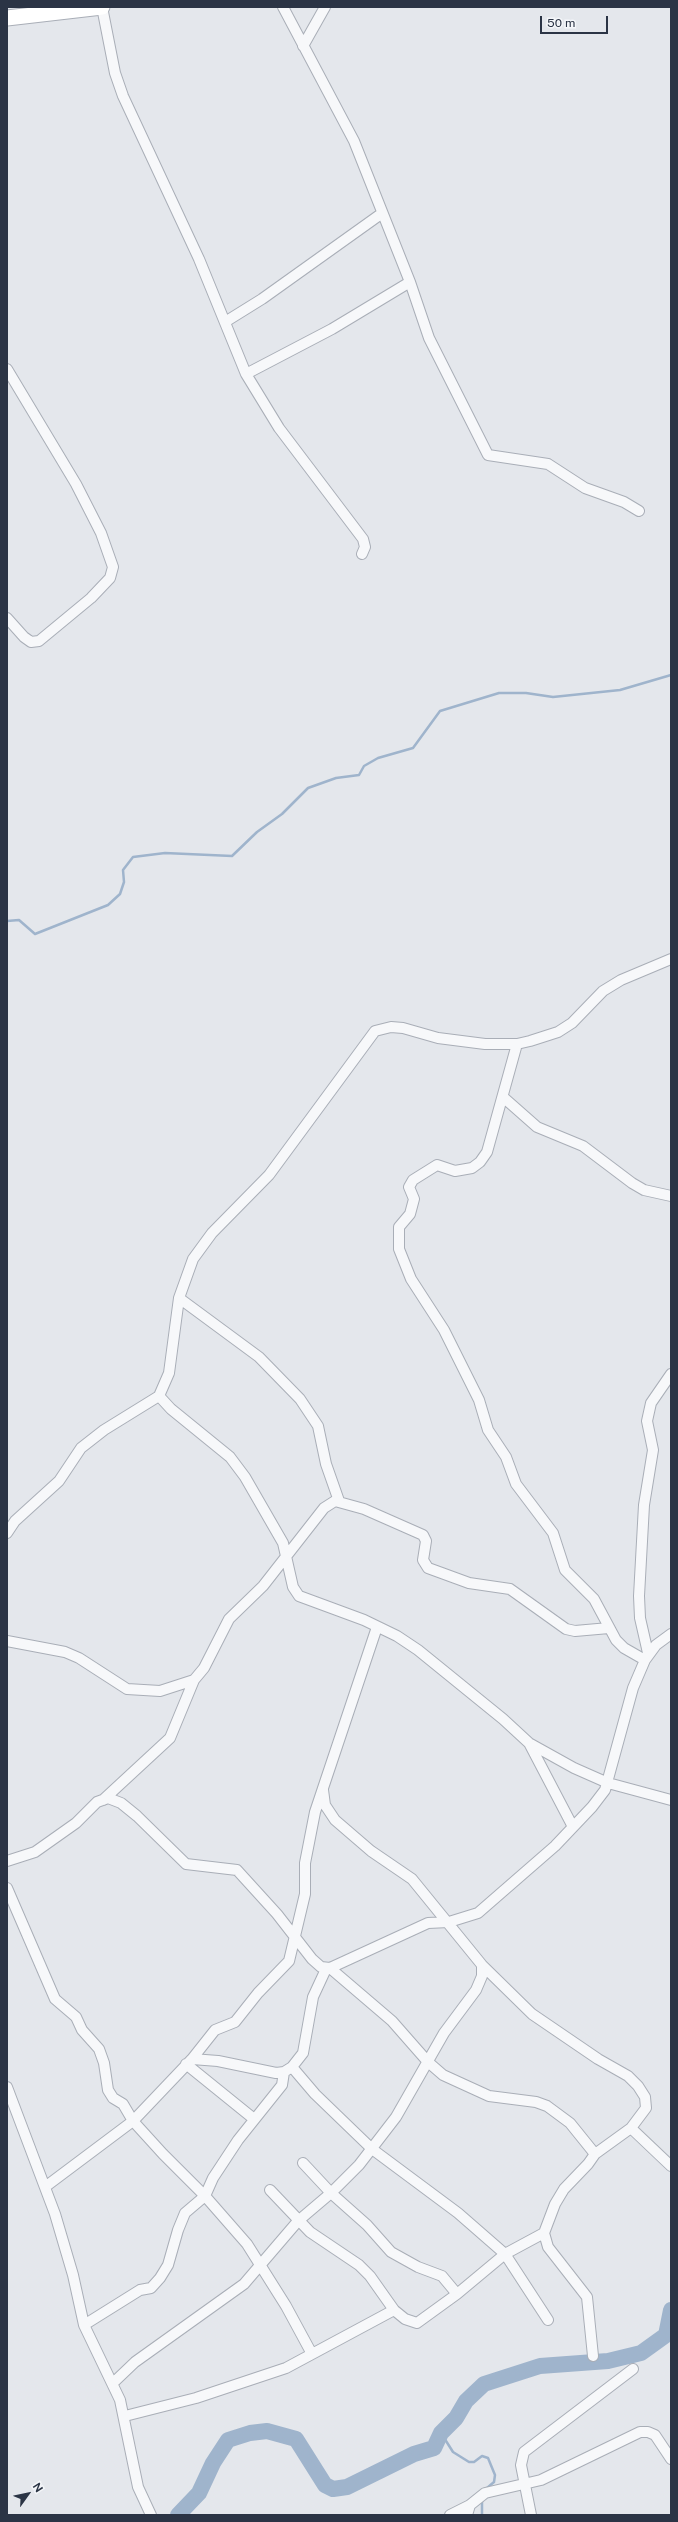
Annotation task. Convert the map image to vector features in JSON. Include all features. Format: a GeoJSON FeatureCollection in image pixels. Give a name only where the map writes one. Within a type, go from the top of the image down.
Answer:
{"type":"FeatureCollection","features":[{"type":"Feature","properties":{"kind":"street"},"geometry":{"type":"LineString","coordinates":[[7,18],[102,7],[114,73],[123,96],[199,259],[246,374],[279,428],[363,539],[365,547],[362,554]]}},
{"type":"Feature","properties":{"kind":"street"},"geometry":{"type":"LineString","coordinates":[[283,7],[354,141],[381,214],[410,282],[429,338],[488,455],[548,464],[585,488],[624,502],[639,511]]}},
{"type":"Feature","properties":{"kind":"street"},"geometry":{"type":"LineString","coordinates":[[303,46],[325,7]]}},
{"type":"Feature","properties":{"kind":"street"},"geometry":{"type":"LineString","coordinates":[[225,322],[262,299],[381,214]]}},
{"type":"Feature","properties":{"kind":"street"},"geometry":{"type":"LineString","coordinates":[[246,374],[332,329],[410,282]]}},
{"type":"Feature","properties":{"kind":"street"},"geometry":{"type":"LineString","coordinates":[[7,369],[76,484],[101,533],[113,567],[110,578],[91,598],[39,641],[31,642],[24,637],[7,618]]}},
{"type":"Feature","properties":{"kind":"street"},"geometry":{"type":"LineString","coordinates":[[7,1533],[14,1521],[59,1481],[81,1448],[104,1430],[159,1396],[169,1374],[179,1298],[193,1259],[203,1244],[274,1169],[375,1031],[392,1027],[455,1040],[517,1044],[558,1032],[580,1016],[603,991],[621,980],[671,959]]}},
{"type":"Feature","properties":{"kind":"street"},"geometry":{"type":"LineString","coordinates":[[517,1044],[490,1143],[480,1162],[464,1171],[437,1166],[413,1180],[409,1187],[414,1199],[410,1214],[399,1227],[399,1249],[411,1279],[444,1330],[479,1400],[488,1430],[506,1457],[516,1484],[548,1525],[558,1544],[566,1570],[594,1599],[609,1628],[624,1648],[646,1656]]}},
{"type":"Feature","properties":{"kind":"street"},"geometry":{"type":"LineString","coordinates":[[503,1097],[537,1127],[583,1146],[632,1183],[649,1192],[671,1196]]}},
{"type":"Feature","properties":{"kind":"street"},"geometry":{"type":"LineString","coordinates":[[179,1298],[259,1357],[300,1399],[318,1426],[326,1464],[339,1501]]}},
{"type":"Feature","properties":{"kind":"street"},"geometry":{"type":"LineString","coordinates":[[646,1656],[640,1618],[639,1596],[644,1505],[653,1450],[647,1421],[652,1400],[671,1374]]}},
{"type":"Feature","properties":{"kind":"street"},"geometry":{"type":"LineString","coordinates":[[159,1396],[171,1409],[230,1457],[245,1477],[283,1543],[287,1554],[294,1587],[299,1596],[377,1627],[418,1650],[503,1719],[529,1743],[608,1783],[671,1800]]}},
{"type":"Feature","properties":{"kind":"street"},"geometry":{"type":"LineString","coordinates":[[7,1861],[35,1852],[103,1800],[170,1738],[194,1680],[204,1668],[229,1619],[263,1586],[324,1508],[330,1503],[339,1501],[364,1509],[423,1535],[426,1541],[423,1560],[428,1568],[469,1583],[510,1589],[566,1629],[575,1631],[609,1628]]}},
{"type":"Feature","properties":{"kind":"street"},"geometry":{"type":"LineString","coordinates":[[45,2187],[133,2121],[189,2061],[215,2030],[235,2022],[258,1993],[285,1967],[289,1961],[306,1894],[305,1863],[309,1836],[315,1812],[324,1790],[352,1697],[377,1627]]}},
{"type":"Feature","properties":{"kind":"street"},"geometry":{"type":"LineString","coordinates":[[84,2325],[140,2290],[151,2288],[160,2278],[172,2253],[180,2222],[185,2213],[205,2196],[212,2178],[254,2119],[282,2085],[288,2070],[303,2053],[313,1997],[328,1969],[423,1925],[449,1922],[478,1913],[544,1856],[602,1796],[608,1783],[633,1688],[646,1656],[671,1634]]}},
{"type":"Feature","properties":{"kind":"street"},"geometry":{"type":"LineString","coordinates":[[7,1640],[72,1655],[127,1689],[160,1691],[194,1680]]}},
{"type":"Feature","properties":{"kind":"street"},"geometry":{"type":"LineString","coordinates":[[529,1743],[573,1827]]}},
{"type":"Feature","properties":{"kind":"street"},"geometry":{"type":"LineString","coordinates":[[324,1790],[325,1805],[335,1820],[371,1851],[412,1879],[449,1922],[482,1965],[541,2021],[598,2059],[617,2069],[638,2086],[647,2103],[641,2116],[631,2128],[595,2154],[558,2198],[544,2233],[548,2247],[587,2297],[590,2309],[589,2330],[593,2356]]}},
{"type":"Feature","properties":{"kind":"street"},"geometry":{"type":"LineString","coordinates":[[103,1800],[108,1798],[121,1803],[186,1864],[237,1870],[277,1914],[312,1959],[328,1969],[392,2021],[428,2062],[455,2082],[489,2096],[536,2102],[547,2106],[570,2123],[595,2154]]}},
{"type":"Feature","properties":{"kind":"street"},"geometry":{"type":"LineString","coordinates":[[7,1888],[55,1999],[76,2017],[82,2030],[99,2049],[104,2063],[108,2090],[113,2098],[123,2104],[133,2121],[205,2196],[247,2244],[261,2263],[312,2354]]}},
{"type":"Feature","properties":{"kind":"street"},"geometry":{"type":"LineString","coordinates":[[113,2383],[135,2362],[230,2296],[244,2284],[261,2263],[277,2248],[298,2221],[331,2193],[372,2149],[409,2097],[444,2033],[476,1990],[482,1976],[482,1965]]}},
{"type":"Feature","properties":{"kind":"street"},"geometry":{"type":"LineString","coordinates":[[189,2061],[288,2070],[372,2149],[458,2213],[505,2254],[548,2320]]}},
{"type":"Feature","properties":{"kind":"street"},"geometry":{"type":"LineString","coordinates":[[189,2061],[254,2119]]}},
{"type":"Feature","properties":{"kind":"street"},"geometry":{"type":"LineString","coordinates":[[7,2087],[45,2187],[73,2275],[84,2325],[113,2383],[125,2416],[138,2487],[151,2515]]}},
{"type":"Feature","properties":{"kind":"street"},"geometry":{"type":"LineString","coordinates":[[631,2128],[671,2166]]}},
{"type":"Feature","properties":{"kind":"street"},"geometry":{"type":"LineString","coordinates":[[303,2163],[331,2193],[367,2224],[391,2252],[418,2267],[442,2276],[457,2294]]}},
{"type":"Feature","properties":{"kind":"street"},"geometry":{"type":"LineString","coordinates":[[270,2190],[298,2221],[332,2248],[359,2265],[370,2276],[394,2310],[405,2319],[417,2323],[457,2294],[505,2254],[544,2233]]}},
{"type":"Feature","properties":{"kind":"street"},"geometry":{"type":"LineString","coordinates":[[125,2416],[245,2383],[286,2368],[394,2310]]}},
{"type":"Feature","properties":{"kind":"street"},"geometry":{"type":"LineString","coordinates":[[531,2515],[522,2465],[524,2452],[633,2368]]}},
{"type":"Feature","properties":{"kind":"street"},"geometry":{"type":"LineString","coordinates":[[450,2515],[470,2505],[485,2493],[541,2480],[640,2432],[648,2432],[655,2435],[671,2458]]}},
{"type":"Feature","properties":{"kind":"street"},"geometry":{"type":"LineString","coordinates":[[467,2515],[470,2505]]}},
{"type":"Feature","properties":{"kind":"waterway"},"geometry":{"type":"LineString","coordinates":[[7,921],[19,920],[35,934],[108,905],[120,894],[124,882],[123,870],[133,857],[165,853],[232,856],[257,832],[282,814],[308,788],[336,778],[359,775],[364,766],[378,758],[413,748],[440,711],[499,693],[526,693],[553,697],[620,690],[671,675]]}},
{"type":"Feature","properties":{"kind":"waterway"},"geometry":{"type":"LineString","coordinates":[[178,2515],[199,2493],[213,2463],[228,2440],[250,2433],[267,2431],[296,2439],[325,2485],[333,2489],[347,2487],[414,2454],[434,2448],[441,2433],[456,2418],[466,2401],[484,2384],[540,2366],[608,2361],[641,2353],[666,2335],[671,2310]]}},
{"type":"Feature","properties":{"kind":"waterway"},"geometry":{"type":"LineString","coordinates":[[441,2433],[453,2452],[469,2462],[474,2462],[482,2456],[488,2458],[495,2475],[494,2482],[487,2488]]}},
{"type":"Feature","properties":{"kind":"waterway"},"geometry":{"type":"LineString","coordinates":[[482,2500],[482,2515]]}}]}
